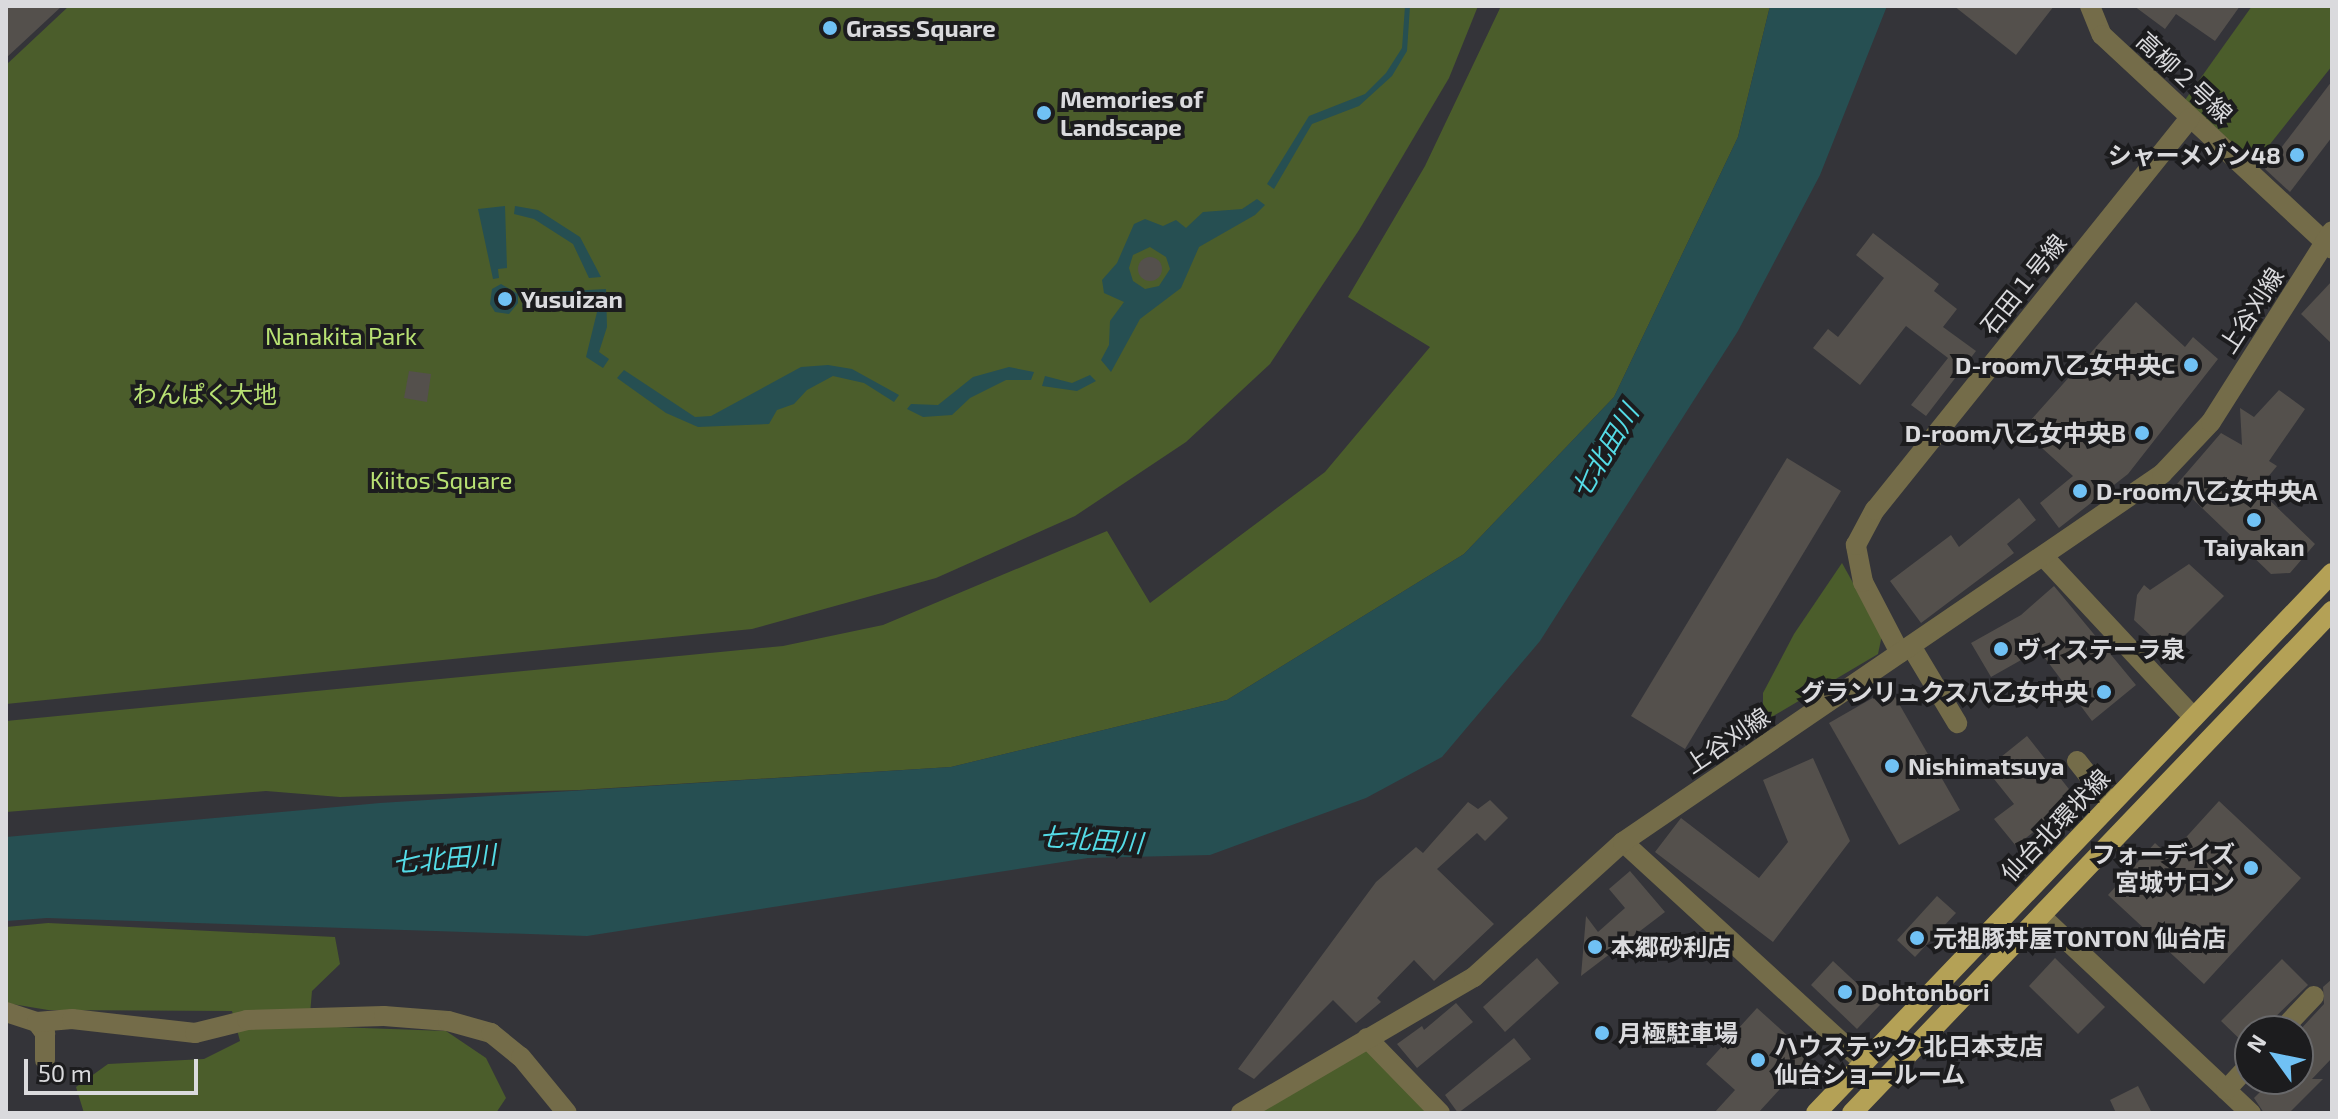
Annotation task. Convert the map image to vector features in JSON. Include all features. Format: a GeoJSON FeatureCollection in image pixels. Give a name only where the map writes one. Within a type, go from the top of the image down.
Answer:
{"type":"FeatureCollection","features":[{"type":"Feature","properties":{"kind":"main road","name":"仙台北環状線"},"geometry":{"type":"LineString","coordinates":[[1816,1113],[2332,573]]}},
{"type":"Feature","properties":{"kind":"main road"},"geometry":{"type":"LineString","coordinates":[[1852,1113],[2332,611]]}},
{"type":"Feature","properties":{"kind":"street","name":"高柳２号線"},"geometry":{"type":"LineString","coordinates":[[2090,6],[2102,35],[2190,118],[2330,241]]}},
{"type":"Feature","properties":{"kind":"street","name":"石田１号線"},"geometry":{"type":"LineString","coordinates":[[1957,723],[1863,582],[1856,545],[1875,510],[2190,118]]}},
{"type":"Feature","properties":{"kind":"street","name":"上谷刈線"},"geometry":{"type":"LineString","coordinates":[[1241,1113],[1474,977],[1623,842],[2162,474],[2211,422],[2330,241]]}},
{"type":"Feature","properties":{"kind":"street"},"geometry":{"type":"LineString","coordinates":[[2043,556],[2194,718]]}},
{"type":"Feature","properties":{"kind":"street"},"geometry":{"type":"LineString","coordinates":[[2077,761],[2111,804]]}},
{"type":"Feature","properties":{"kind":"street"},"geometry":{"type":"LineString","coordinates":[[1623,842],[1864,1063]]}},
{"type":"Feature","properties":{"kind":"street"},"geometry":{"type":"LineString","coordinates":[[2042,917],[2251,1113]]}},
{"type":"Feature","properties":{"kind":"street"},"geometry":{"type":"LineString","coordinates":[[2296,1015],[2314,996]]}},
{"type":"Feature","properties":{"kind":"street"},"geometry":{"type":"LineString","coordinates":[[6,1012],[37,1022],[72,1019],[195,1033],[247,1020],[384,1016],[448,1021],[491,1033],[521,1057],[567,1113]]}},
{"type":"Feature","properties":{"kind":"street"},"geometry":{"type":"LineString","coordinates":[[37,1022],[45,1033],[45,1060]]}},
{"type":"Feature","properties":{"kind":"street"},"geometry":{"type":"LineString","coordinates":[[1367,1038],[1440,1113]]}},
{"type":"Feature","properties":{"kind":"street"},"geometry":{"type":"LineString","coordinates":[[2226,1090],[2234,1081]]}},
{"type":"Feature","properties":{"kind":"green space","name":"Nanakita Park"},"geometry":{"type":"Polygon","coordinates":[[[69,6],[1478,6],[1449,78],[1359,230],[1270,364],[1186,442],[1075,516],[936,578],[752,629],[6,704],[6,65],[69,6]]]}},
{"type":"Feature","properties":{"kind":"green space"},"geometry":{"type":"Polygon","coordinates":[[[1501,6],[1770,6],[1738,137],[1614,397],[1464,554],[1227,700],[951,767],[579,790],[340,797],[266,791],[6,812],[6,721],[783,646],[883,625],[1107,531],[1150,603],[1325,472],[1430,347],[1348,297],[1425,166],[1501,6]]]}},
{"type":"Feature","properties":{"kind":"green space"},"geometry":{"type":"Polygon","coordinates":[[[2252,6],[2332,6],[2332,66],[2255,163],[2185,100],[2252,6]]]}},
{"type":"Feature","properties":{"kind":"green space"},"geometry":{"type":"Polygon","coordinates":[[[1842,563],[1882,635],[1878,654],[1763,722],[1763,693],[1794,634],[1842,563]]]}},
{"type":"Feature","properties":{"kind":"green space"},"geometry":{"type":"Polygon","coordinates":[[[48,923],[335,937],[340,964],[312,991],[309,1026],[446,1031],[486,1058],[506,1098],[496,1113],[84,1113],[76,1087],[108,1064],[204,1059],[240,1041],[232,1011],[48,1010],[6,1003],[6,927],[48,923]]]}},
{"type":"Feature","properties":{"kind":"green space"},"geometry":{"type":"Polygon","coordinates":[[[1367,1038],[1428,1113],[1255,1113],[1367,1038]]]}},
{"type":"Feature","properties":{"kind":"water"},"geometry":{"type":"Polygon","coordinates":[[[1405,6],[1410,6],[1407,51],[1392,76],[1359,106],[1312,124],[1274,189],[1267,184],[1309,116],[1365,94],[1386,73],[1402,48],[1405,6]]]}},
{"type":"Feature","properties":{"kind":"water","name":"七北田川"},"geometry":{"type":"Polygon","coordinates":[[[1770,6],[1887,6],[1820,175],[1738,331],[1540,641],[1442,757],[1366,798],[1210,855],[1088,858],[587,936],[47,918],[6,921],[6,837],[380,803],[951,767],[1227,700],[1464,554],[1614,397],[1738,137],[1770,6]]]}},
{"type":"Feature","properties":{"kind":"water"},"geometry":{"type":"Polygon","coordinates":[[[1257,199],[1265,205],[1255,215],[1199,247],[1181,288],[1140,319],[1111,372],[1101,360],[1109,345],[1110,321],[1124,302],[1104,293],[1102,280],[1117,263],[1134,224],[1145,219],[1163,226],[1176,220],[1186,228],[1203,212],[1242,209],[1257,199]],[[1150,247],[1133,255],[1129,268],[1133,281],[1145,289],[1159,286],[1170,269],[1166,257],[1150,247]]]}},
{"type":"Feature","properties":{"kind":"water"},"geometry":{"type":"Polygon","coordinates":[[[505,206],[507,268],[498,269],[499,278],[493,279],[478,209],[505,206]]]}},
{"type":"Feature","properties":{"kind":"water"},"geometry":{"type":"Polygon","coordinates":[[[515,206],[538,210],[580,237],[601,277],[589,278],[573,244],[534,219],[514,214],[515,206]]]}},
{"type":"Feature","properties":{"kind":"water"},"geometry":{"type":"Polygon","coordinates":[[[501,284],[518,294],[518,303],[509,314],[495,312],[490,304],[492,289],[501,284]]]}},
{"type":"Feature","properties":{"kind":"water"},"geometry":{"type":"Polygon","coordinates":[[[606,289],[607,327],[599,352],[609,359],[603,368],[586,357],[597,312],[522,307],[523,301],[533,301],[533,293],[606,289]]]}},
{"type":"Feature","properties":{"kind":"water"},"geometry":{"type":"Polygon","coordinates":[[[828,365],[852,369],[899,395],[894,402],[864,383],[833,376],[807,390],[794,404],[777,410],[769,424],[698,427],[666,413],[617,378],[624,370],[695,417],[711,416],[801,367],[828,365]]]}},
{"type":"Feature","properties":{"kind":"water"},"geometry":{"type":"Polygon","coordinates":[[[1009,367],[1034,372],[1031,380],[1006,380],[970,398],[952,415],[923,417],[907,409],[911,404],[938,405],[973,377],[1009,367]]]}},
{"type":"Feature","properties":{"kind":"water"},"geometry":{"type":"Polygon","coordinates":[[[1090,375],[1096,381],[1077,391],[1042,386],[1045,376],[1072,383],[1090,375]]]}},
{"type":"Feature","properties":{"kind":"building"},"geometry":{"type":"Polygon","coordinates":[[[6,6],[62,6],[6,58],[6,6]]]}},
{"type":"Feature","properties":{"kind":"building"},"geometry":{"type":"Polygon","coordinates":[[[1954,6],[2054,6],[2016,55],[1954,6]]]}},
{"type":"Feature","properties":{"kind":"building"},"geometry":{"type":"Polygon","coordinates":[[[2134,6],[2240,6],[2215,41],[2176,14],[2165,29],[2134,6]]]}},
{"type":"Feature","properties":{"kind":"building","name":"シャーメゾン48"},"geometry":{"type":"Polygon","coordinates":[[[2332,81],[2332,137],[2290,192],[2265,169],[2332,81]]]}},
{"type":"Feature","properties":{"kind":"building"},"geometry":{"type":"Polygon","coordinates":[[[1873,233],[1939,284],[1934,291],[1957,309],[1943,327],[1976,351],[1926,416],[1911,405],[1948,358],[1906,326],[1860,385],[1813,348],[1828,329],[1838,337],[1884,278],[1856,255],[1873,233]]]}},
{"type":"Feature","properties":{"kind":"building"},"geometry":{"type":"Polygon","coordinates":[[[1150,257],[1159,260],[1162,269],[1159,278],[1150,281],[1141,278],[1138,269],[1141,260],[1150,257]]]}},
{"type":"Feature","properties":{"kind":"building"},"geometry":{"type":"Polygon","coordinates":[[[2332,281],[2332,344],[2301,314],[2332,281]]]}},
{"type":"Feature","properties":{"kind":"building"},"geometry":{"type":"Polygon","coordinates":[[[2136,302],[2185,347],[2193,337],[2218,359],[2128,474],[2059,528],[2040,503],[2073,476],[2022,430],[2136,302]]]}},
{"type":"Feature","properties":{"kind":"building"},"geometry":{"type":"Polygon","coordinates":[[[409,371],[431,374],[427,402],[404,398],[409,371]]]}},
{"type":"Feature","properties":{"kind":"building"},"geometry":{"type":"Polygon","coordinates":[[[2279,390],[2305,409],[2269,461],[2277,466],[2258,489],[2315,544],[2290,573],[2271,574],[2177,484],[2221,433],[2242,445],[2240,408],[2254,417],[2279,390]]]}},
{"type":"Feature","properties":{"kind":"building"},"geometry":{"type":"Polygon","coordinates":[[[1787,458],[1841,491],[1685,749],[1631,716],[1787,458]]]}},
{"type":"Feature","properties":{"kind":"building"},"geometry":{"type":"Polygon","coordinates":[[[2019,498],[2036,520],[2007,544],[2014,553],[1921,623],[1890,581],[1951,535],[1959,547],[2019,498]]]}},
{"type":"Feature","properties":{"kind":"building"},"geometry":{"type":"Polygon","coordinates":[[[2189,564],[2224,596],[2168,652],[2134,620],[2137,595],[2144,585],[2150,590],[2189,564]]]}},
{"type":"Feature","properties":{"kind":"building"},"geometry":{"type":"Polygon","coordinates":[[[2054,586],[2136,685],[2092,721],[2039,650],[1991,677],[1971,643],[2021,615],[2054,586]]]}},
{"type":"Feature","properties":{"kind":"building"},"geometry":{"type":"Polygon","coordinates":[[[1890,688],[1960,810],[1899,845],[1829,723],[1890,688]]]}},
{"type":"Feature","properties":{"kind":"building"},"geometry":{"type":"Polygon","coordinates":[[[2027,736],[2076,798],[2016,846],[1994,819],[2014,804],[1986,769],[2027,736]]]}},
{"type":"Feature","properties":{"kind":"building"},"geometry":{"type":"Polygon","coordinates":[[[1813,758],[1850,841],[1773,942],[1655,852],[1681,818],[1759,878],[1788,842],[1763,780],[1813,758]]]}},
{"type":"Feature","properties":{"kind":"building"},"geometry":{"type":"Polygon","coordinates":[[[1490,800],[1508,818],[1485,841],[1477,833],[1437,869],[1494,924],[1434,981],[1414,960],[1377,998],[1381,1002],[1356,1023],[1333,1000],[1254,1079],[1238,1069],[1376,882],[1416,847],[1423,853],[1468,802],[1478,809],[1490,800]]]}},
{"type":"Feature","properties":{"kind":"building"},"geometry":{"type":"Polygon","coordinates":[[[2219,801],[2301,878],[2204,984],[2108,895],[2155,843],[2169,856],[2219,801]]]}},
{"type":"Feature","properties":{"kind":"building"},"geometry":{"type":"Polygon","coordinates":[[[1630,871],[1665,912],[1581,976],[1586,916],[1598,932],[1625,908],[1609,889],[1630,871]]]}},
{"type":"Feature","properties":{"kind":"building"},"geometry":{"type":"Polygon","coordinates":[[[1937,896],[1956,913],[1915,957],[1897,940],[1937,896]]]}},
{"type":"Feature","properties":{"kind":"building"},"geometry":{"type":"Polygon","coordinates":[[[1537,958],[1559,983],[1505,1032],[1483,1007],[1537,958]]]}},
{"type":"Feature","properties":{"kind":"building"},"geometry":{"type":"Polygon","coordinates":[[[2055,958],[2105,1007],[2078,1034],[2029,986],[2055,958]]]}},
{"type":"Feature","properties":{"kind":"building"},"geometry":{"type":"Polygon","coordinates":[[[2282,959],[2308,985],[2277,1015],[2234,1015],[2234,1034],[2221,1021],[2282,959]]]}},
{"type":"Feature","properties":{"kind":"building"},"geometry":{"type":"Polygon","coordinates":[[[1833,961],[1880,1005],[1857,1029],[1811,985],[1833,961]]]}},
{"type":"Feature","properties":{"kind":"building"},"geometry":{"type":"Polygon","coordinates":[[[2332,979],[2332,1058],[2314,1077],[2314,1015],[2324,1004],[2323,987],[2332,979]]]}},
{"type":"Feature","properties":{"kind":"building"},"geometry":{"type":"Polygon","coordinates":[[[1456,1003],[1473,1022],[1417,1068],[1397,1044],[1422,1026],[1424,1030],[1456,1003]]]}},
{"type":"Feature","properties":{"kind":"building"},"geometry":{"type":"Polygon","coordinates":[[[1757,1008],[1810,1056],[1758,1113],[1714,1113],[1735,1090],[1706,1064],[1757,1008]]]}},
{"type":"Feature","properties":{"kind":"building"},"geometry":{"type":"Polygon","coordinates":[[[1514,1038],[1531,1059],[1458,1113],[1445,1095],[1514,1038]]]}},
{"type":"Feature","properties":{"kind":"building"},"geometry":{"type":"Polygon","coordinates":[[[2314,1079],[2323,1079],[2314,1088],[2314,1079]]]}},
{"type":"Feature","properties":{"kind":"building"},"geometry":{"type":"Polygon","coordinates":[[[2138,1086],[2152,1113],[2116,1113],[2110,1100],[2138,1086]]]}},
{"type":"Feature","properties":{"kind":"building"},"geometry":{"type":"Polygon","coordinates":[[[2257,1095],[2307,1095],[2289,1113],[2264,1113],[2254,1098],[2257,1095]]]}},
{"type":"Feature","properties":{"kind":"place","name":"Grass Square"},"geometry":{"type":"Point","coordinates":[830,28]}},
{"type":"Feature","properties":{"kind":"place","name":"Memories of Landscape"},"geometry":{"type":"Point","coordinates":[1044,113]}},
{"type":"Feature","properties":{"kind":"place","name":"シャーメゾン48"},"geometry":{"type":"Point","coordinates":[2297,155]}},
{"type":"Feature","properties":{"kind":"place","name":"Yusuizan"},"geometry":{"type":"Point","coordinates":[505,299]}},
{"type":"Feature","properties":{"kind":"place","name":"D-room八乙女中央C"},"geometry":{"type":"Point","coordinates":[2191,365]}},
{"type":"Feature","properties":{"kind":"place","name":"D-room八乙女中央B"},"geometry":{"type":"Point","coordinates":[2142,433]}},
{"type":"Feature","properties":{"kind":"place","name":"D-room八乙女中央A"},"geometry":{"type":"Point","coordinates":[2080,491]}},
{"type":"Feature","properties":{"kind":"place","name":"Taiyakan"},"geometry":{"type":"Point","coordinates":[2254,520]}},
{"type":"Feature","properties":{"kind":"place","name":"ヴィステーラ泉"},"geometry":{"type":"Point","coordinates":[2001,649]}},
{"type":"Feature","properties":{"kind":"place","name":"グランリュクス八乙女中央"},"geometry":{"type":"Point","coordinates":[2104,692]}},
{"type":"Feature","properties":{"kind":"place","name":"Nishimatsuya"},"geometry":{"type":"Point","coordinates":[1892,766]}},
{"type":"Feature","properties":{"kind":"place","name":"フォーデイズ 宮城サロン"},"geometry":{"type":"Point","coordinates":[2251,868]}},
{"type":"Feature","properties":{"kind":"place","name":"元祖豚丼屋TONTON 仙台店"},"geometry":{"type":"Point","coordinates":[1917,938]}},
{"type":"Feature","properties":{"kind":"place","name":"本郷砂利店"},"geometry":{"type":"Point","coordinates":[1595,947]}},
{"type":"Feature","properties":{"kind":"place","name":"Dohtonbori"},"geometry":{"type":"Point","coordinates":[1845,992]}},
{"type":"Feature","properties":{"kind":"place","name":"月極駐車場"},"geometry":{"type":"Point","coordinates":[1602,1033]}},
{"type":"Feature","properties":{"kind":"place","name":"ハウステック 北日本支店 仙台ショールーム"},"geometry":{"type":"Point","coordinates":[1758,1060]}},
{"type":"Feature","properties":{"kind":"park label","name":"わんぱく大地"},"geometry":{"type":"Point","coordinates":[205,394]}},
{"type":"Feature","properties":{"kind":"park label","name":"Kiitos Square"},"geometry":{"type":"Point","coordinates":[441,480]}}]}
